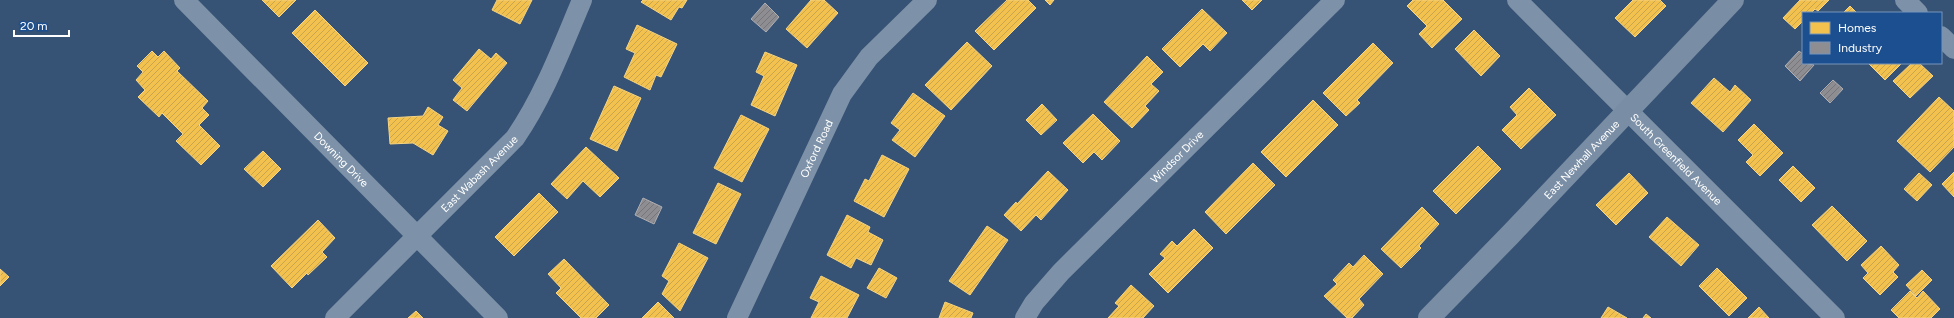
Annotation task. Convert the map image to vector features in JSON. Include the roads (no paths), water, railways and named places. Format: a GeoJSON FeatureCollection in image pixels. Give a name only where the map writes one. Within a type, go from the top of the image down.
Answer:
{"type":"FeatureCollection","features":[{"type":"Feature","properties":{"kind":"street","name":"Downing Drive"},"geometry":{"type":"LineString","coordinates":[[184,0],[498,318]]}},
{"type":"Feature","properties":{"kind":"street","name":"East Wabash Avenue"},"geometry":{"type":"LineString","coordinates":[[335,318],[515,138],[528,120],[544,88],[582,0]]}},
{"type":"Feature","properties":{"kind":"street","name":"Oxford Road"},"geometry":{"type":"LineString","coordinates":[[737,318],[842,94],[869,57],[927,0]]}},
{"type":"Feature","properties":{"kind":"street","name":"Windsor Drive"},"geometry":{"type":"LineString","coordinates":[[1025,318],[1034,302],[1061,272],[1335,0]]}},
{"type":"Feature","properties":{"kind":"street","name":"South Greenfield Avenue"},"geometry":{"type":"LineString","coordinates":[[1517,0],[1835,318]]}},
{"type":"Feature","properties":{"kind":"street","name":"East Newhall Avenue"},"geometry":{"type":"LineString","coordinates":[[1429,318],[1733,0]]}},
{"type":"Feature","properties":{"kind":"street"},"geometry":{"type":"LineString","coordinates":[[1905,0],[1917,12]]}},
{"type":"Feature","properties":{"kind":"street"},"geometry":{"type":"LineString","coordinates":[[1942,37],[1954,48]]}}]}
